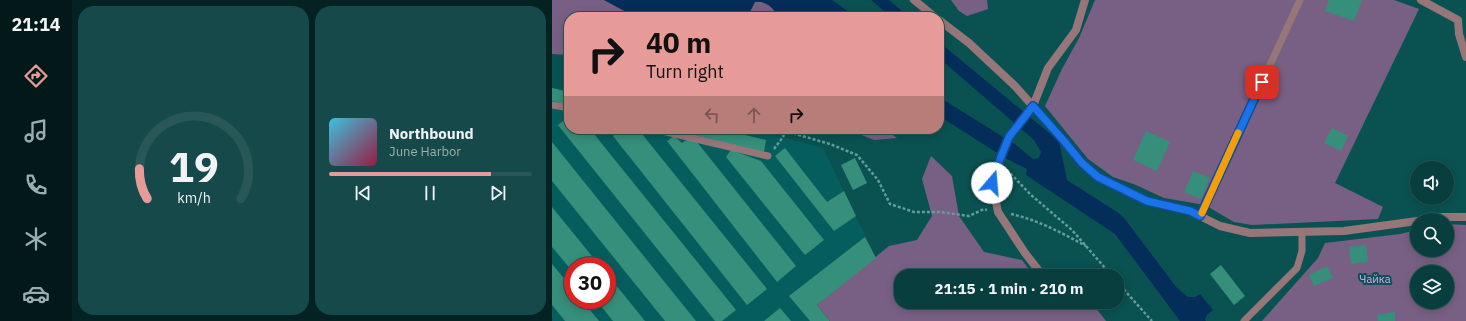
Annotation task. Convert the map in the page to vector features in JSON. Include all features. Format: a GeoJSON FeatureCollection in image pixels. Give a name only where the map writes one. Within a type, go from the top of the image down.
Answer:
{"type":"FeatureCollection","features":[{"type":"Feature","properties":{"kind":"street"},"geometry":{"type":"LineString","coordinates":[[914,0],[929,12]]}},
{"type":"Feature","properties":{"kind":"street"},"geometry":{"type":"LineString","coordinates":[[1038,269],[998,212],[992,183],[1009,137],[1033,106],[1048,68],[1076,30],[1085,0]]}},
{"type":"Feature","properties":{"kind":"street"},"geometry":{"type":"LineString","coordinates":[[1421,0],[1458,20],[1459,34],[1466,57]]}},
{"type":"Feature","properties":{"kind":"street"},"geometry":{"type":"LineString","coordinates":[[944,24],[1015,86],[1082,163],[1098,177],[1147,201],[1190,211],[1220,226],[1250,233],[1344,231],[1410,222]]}},
{"type":"Feature","properties":{"kind":"street"},"geometry":{"type":"LineString","coordinates":[[1454,217],[1466,217]]}},
{"type":"Feature","properties":{"kind":"lane"},"geometry":{"type":"LineString","coordinates":[[1200,216],[1300,0]]}},
{"type":"Feature","properties":{"kind":"lane"},"geometry":{"type":"LineString","coordinates":[[552,105],[564,107]]}},
{"type":"Feature","properties":{"kind":"lane"},"geometry":{"type":"LineString","coordinates":[[675,134],[768,156]]}},
{"type":"Feature","properties":{"kind":"lane"},"geometry":{"type":"LineString","coordinates":[[1244,321],[1297,268],[1302,251],[1302,232]]}},
{"type":"Feature","properties":{"kind":"path"},"geometry":{"type":"LineString","coordinates":[[768,156],[784,134]]}},
{"type":"Feature","properties":{"kind":"path"},"geometry":{"type":"LineString","coordinates":[[795,134],[830,144],[858,155],[878,180],[890,204],[914,212],[940,212],[969,216],[984,209],[1022,217],[1053,228],[1086,246]]}},
{"type":"Feature","properties":{"kind":"path"},"geometry":{"type":"LineString","coordinates":[[1000,159],[1010,174],[1031,195],[1072,230],[1106,269]]}},
{"type":"Feature","properties":{"kind":"path"},"geometry":{"type":"LineString","coordinates":[[1124,290],[1152,321]]}},
{"type":"Feature","properties":{"kind":"shaded area"},"geometry":{"type":"Polygon","coordinates":[[[552,87],[564,90],[564,134],[768,134],[823,148],[876,258],[817,305],[830,321],[552,321],[552,87]]]}},
{"type":"Feature","properties":{"kind":"green space"},"geometry":{"type":"Polygon","coordinates":[[[552,0],[604,0],[627,12],[564,12],[564,55],[552,54],[552,0]]]}},
{"type":"Feature","properties":{"kind":"green space"},"geometry":{"type":"Polygon","coordinates":[[[951,0],[987,0],[988,9],[967,16],[959,11],[951,0]]]}},
{"type":"Feature","properties":{"kind":"green space"},"geometry":{"type":"Polygon","coordinates":[[[1095,0],[1394,0],[1419,9],[1335,183],[1383,207],[1378,219],[1252,225],[1234,222],[1205,205],[1164,198],[1136,185],[1113,177],[1088,159],[1045,106],[1062,69],[1079,38],[1095,0]]]}},
{"type":"Feature","properties":{"kind":"green space"},"geometry":{"type":"Polygon","coordinates":[[[761,1],[771,6],[775,12],[750,12],[755,2],[761,1]]]}},
{"type":"Feature","properties":{"kind":"green space"},"geometry":{"type":"Polygon","coordinates":[[[859,134],[891,134],[897,138],[874,140],[859,134]]]}},
{"type":"Feature","properties":{"kind":"green space"},"geometry":{"type":"Polygon","coordinates":[[[931,156],[952,176],[959,216],[984,252],[1022,260],[1029,269],[894,269],[894,309],[1097,309],[1106,321],[830,321],[817,305],[889,246],[917,240],[932,216],[922,179],[931,156]]]}},
{"type":"Feature","properties":{"kind":"green space","name":"Чайка"},"geometry":{"type":"Polygon","coordinates":[[[1454,224],[1466,225],[1466,321],[1262,321],[1318,258],[1325,243],[1410,232],[1410,257],[1454,257],[1454,224]]]}},
{"type":"Feature","properties":{"kind":"water"},"geometry":{"type":"Polygon","coordinates":[[[604,0],[832,0],[849,12],[776,12],[763,2],[755,2],[750,12],[627,12],[604,0]]]}},
{"type":"Feature","properties":{"kind":"water"},"geometry":{"type":"Polygon","coordinates":[[[871,0],[889,0],[903,12],[885,12],[871,0]]]}},
{"type":"Feature","properties":{"kind":"water"},"geometry":{"type":"Polygon","coordinates":[[[944,46],[1059,141],[1067,180],[1124,218],[1177,288],[1188,297],[1195,297],[1200,294],[1213,310],[1207,315],[1205,319],[1206,321],[1180,321],[1115,234],[1026,175],[1027,169],[1007,159],[944,119],[944,100],[1016,145],[1033,159],[1039,158],[1041,152],[1034,140],[944,62],[944,46]]]}},
{"type":"Feature","properties":{"kind":"building"},"geometry":{"type":"Polygon","coordinates":[[[1329,0],[1362,0],[1354,21],[1325,11],[1329,0]]]}},
{"type":"Feature","properties":{"kind":"building"},"geometry":{"type":"Polygon","coordinates":[[[552,88],[564,91],[564,104],[552,101],[552,88]]]}},
{"type":"Feature","properties":{"kind":"building"},"geometry":{"type":"Polygon","coordinates":[[[564,120],[564,132],[558,125],[564,120]]]}},
{"type":"Feature","properties":{"kind":"building"},"geometry":{"type":"Polygon","coordinates":[[[1332,128],[1348,136],[1341,151],[1324,143],[1332,128]]]}},
{"type":"Feature","properties":{"kind":"building"},"geometry":{"type":"Polygon","coordinates":[[[1146,131],[1170,142],[1157,171],[1133,160],[1146,131]]]}},
{"type":"Feature","properties":{"kind":"building"},"geometry":{"type":"Polygon","coordinates":[[[565,134],[594,134],[736,310],[722,321],[715,321],[565,134]]]}},
{"type":"Feature","properties":{"kind":"building"},"geometry":{"type":"Polygon","coordinates":[[[615,134],[642,134],[767,289],[747,305],[613,136],[615,134]]]}},
{"type":"Feature","properties":{"kind":"building"},"geometry":{"type":"Polygon","coordinates":[[[690,134],[741,134],[766,140],[764,152],[690,134]]]}},
{"type":"Feature","properties":{"kind":"building"},"geometry":{"type":"Polygon","coordinates":[[[674,136],[682,143],[688,139],[697,142],[796,266],[777,282],[667,141],[674,136]]]}},
{"type":"Feature","properties":{"kind":"building"},"geometry":{"type":"Polygon","coordinates":[[[552,142],[696,321],[665,321],[616,260],[616,257],[613,257],[552,181],[552,142]]]}},
{"type":"Feature","properties":{"kind":"building"},"geometry":{"type":"Polygon","coordinates":[[[785,148],[827,202],[844,191],[856,216],[834,231],[775,156],[785,148]]]}},
{"type":"Feature","properties":{"kind":"building"},"geometry":{"type":"Polygon","coordinates":[[[731,150],[761,161],[824,240],[805,255],[726,157],[731,150]]]}},
{"type":"Feature","properties":{"kind":"building"},"geometry":{"type":"Polygon","coordinates":[[[855,158],[867,183],[853,190],[841,165],[855,158]]]}},
{"type":"Feature","properties":{"kind":"building"},"geometry":{"type":"Polygon","coordinates":[[[1193,171],[1210,178],[1201,199],[1184,192],[1193,171]]]}},
{"type":"Feature","properties":{"kind":"building"},"geometry":{"type":"Polygon","coordinates":[[[552,207],[593,257],[564,257],[564,261],[552,247],[552,207]]]}},
{"type":"Feature","properties":{"kind":"building"},"geometry":{"type":"Polygon","coordinates":[[[865,237],[876,258],[817,305],[830,321],[810,321],[789,296],[865,237]]]}},
{"type":"Feature","properties":{"kind":"building"},"geometry":{"type":"Polygon","coordinates":[[[1366,245],[1368,262],[1351,264],[1349,247],[1366,245]]]}},
{"type":"Feature","properties":{"kind":"building"},"geometry":{"type":"Polygon","coordinates":[[[552,264],[564,278],[564,309],[589,309],[599,321],[565,321],[552,305],[552,264]]]}},
{"type":"Feature","properties":{"kind":"building"},"geometry":{"type":"Polygon","coordinates":[[[1221,265],[1245,296],[1234,305],[1210,274],[1221,265]]]}},
{"type":"Feature","properties":{"kind":"building"},"geometry":{"type":"Polygon","coordinates":[[[1327,266],[1333,278],[1314,286],[1309,275],[1327,266]]]}},
{"type":"Feature","properties":{"kind":"building"},"geometry":{"type":"Polygon","coordinates":[[[616,285],[645,321],[613,321],[603,309],[616,309],[616,285]]]}},
{"type":"Feature","properties":{"kind":"building"},"geometry":{"type":"Polygon","coordinates":[[[780,308],[791,321],[764,321],[780,308]]]}},
{"type":"Feature","properties":{"kind":"building"},"geometry":{"type":"Polygon","coordinates":[[[1395,312],[1395,321],[1378,321],[1377,315],[1395,312]]]}},
{"type":"Feature","properties":{"kind":"slow traffic"},"geometry":{"type":"LineString","coordinates":[[1202,213],[1238,133]]}},
{"type":"Feature","properties":{"kind":"route"},"geometry":{"type":"LineString","coordinates":[[992,183],[1009,137],[1033,106],[1082,163],[1098,177],[1147,201],[1190,211],[1200,216],[1262,82]]}}]}
